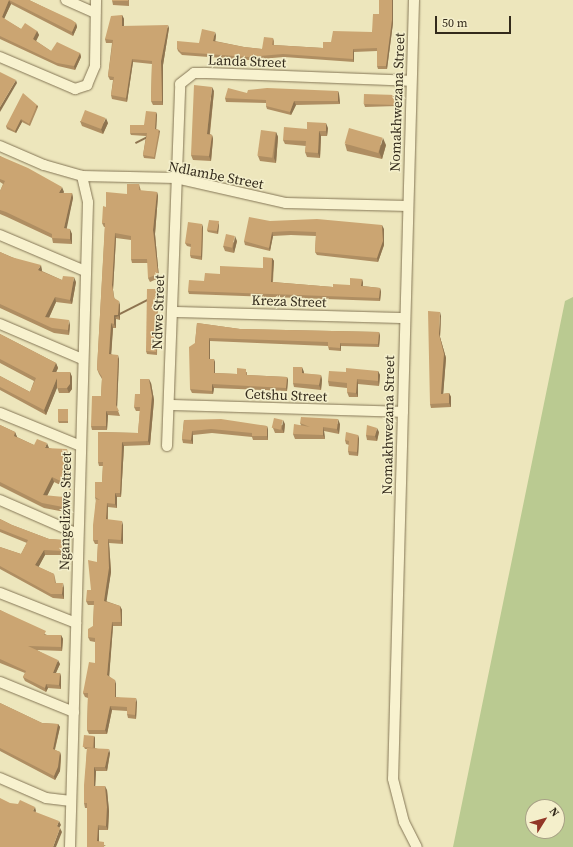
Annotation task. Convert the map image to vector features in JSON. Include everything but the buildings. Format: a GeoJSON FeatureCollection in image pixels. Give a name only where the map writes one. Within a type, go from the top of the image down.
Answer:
{"type":"FeatureCollection","features":[{"type":"Feature","properties":{"kind":"street"},"geometry":{"type":"LineString","coordinates":[[66,0],[96,13]]}},
{"type":"Feature","properties":{"kind":"street"},"geometry":{"type":"LineString","coordinates":[[0,57],[75,89],[87,85],[94,74],[96,0]]}},
{"type":"Feature","properties":{"kind":"street","name":"Nomakhwezana Street"},"geometry":{"type":"LineString","coordinates":[[414,0],[393,779],[404,822],[417,847]]}},
{"type":"Feature","properties":{"kind":"street","name":"Landa Street"},"geometry":{"type":"LineString","coordinates":[[176,178],[177,95],[180,84],[194,74],[411,81]]}},
{"type":"Feature","properties":{"kind":"street","name":"Ndlambe Street"},"geometry":{"type":"LineString","coordinates":[[0,146],[44,165],[82,176],[176,178],[286,203],[408,206]]}},
{"type":"Feature","properties":{"kind":"street","name":"Ngangelizwe Street"},"geometry":{"type":"LineString","coordinates":[[70,847],[82,358],[88,202],[82,176]]}},
{"type":"Feature","properties":{"kind":"street","name":"Ndwe Street"},"geometry":{"type":"LineString","coordinates":[[167,446],[176,178]]}},
{"type":"Feature","properties":{"kind":"street"},"geometry":{"type":"LineString","coordinates":[[0,235],[85,271]]}},
{"type":"Feature","properties":{"kind":"street","name":"Kreza Street"},"geometry":{"type":"LineString","coordinates":[[172,312],[405,318]]}},
{"type":"Feature","properties":{"kind":"street"},"geometry":{"type":"LineString","coordinates":[[0,324],[82,358]]}},
{"type":"Feature","properties":{"kind":"street","name":"Cetshu Street"},"geometry":{"type":"LineString","coordinates":[[169,405],[403,412]]}},
{"type":"Feature","properties":{"kind":"street"},"geometry":{"type":"LineString","coordinates":[[0,412],[81,446]]}},
{"type":"Feature","properties":{"kind":"street"},"geometry":{"type":"LineString","coordinates":[[0,500],[78,534]]}},
{"type":"Feature","properties":{"kind":"street"},"geometry":{"type":"LineString","coordinates":[[0,593],[76,623]]}},
{"type":"Feature","properties":{"kind":"street"},"geometry":{"type":"LineString","coordinates":[[0,682],[74,712]]}},
{"type":"Feature","properties":{"kind":"street"},"geometry":{"type":"LineString","coordinates":[[0,778],[46,798],[71,801]]}},
{"type":"Feature","properties":{"kind":"green space"},"geometry":{"type":"Polygon","coordinates":[[[573,297],[573,847],[453,847],[565,301],[573,297]]]}}]}
